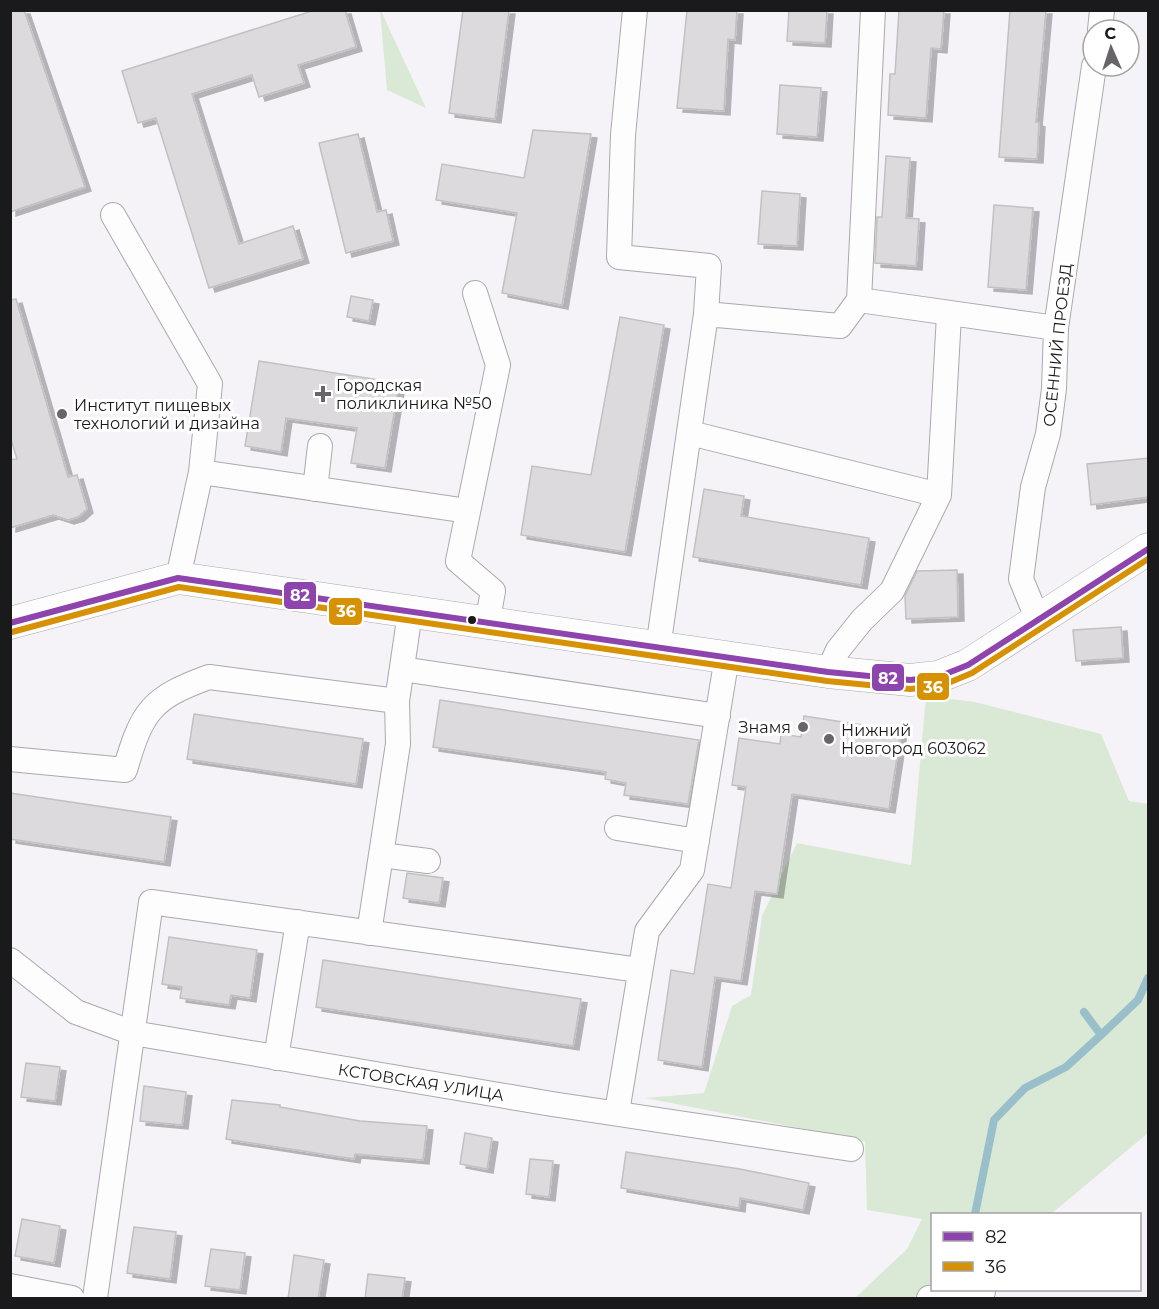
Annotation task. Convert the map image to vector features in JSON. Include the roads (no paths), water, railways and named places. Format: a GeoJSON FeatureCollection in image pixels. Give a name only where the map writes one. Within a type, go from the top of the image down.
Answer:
{"type":"FeatureCollection","features":[{"type":"Feature","properties":{"kind":"main road"},"geometry":{"type":"LineString","coordinates":[[10,623],[178,578],[828,672],[910,680],[938,677],[968,665],[1149,549]]}},
{"type":"Feature","properties":{"kind":"street"},"geometry":{"type":"LineString","coordinates":[[635,10],[623,135],[620,257],[709,266],[706,314],[658,648]]}},
{"type":"Feature","properties":{"kind":"street"},"geometry":{"type":"LineString","coordinates":[[706,314],[840,326],[859,300],[873,10]]}},
{"type":"Feature","properties":{"kind":"street","name":"ОСЕННИЙ ПРОЕЗД"},"geometry":{"type":"LineString","coordinates":[[1038,620],[1021,579],[1033,487],[1048,434],[1054,389],[1056,328],[1092,78]]}},
{"type":"Feature","properties":{"kind":"street"},"geometry":{"type":"LineString","coordinates":[[113,215],[210,384],[201,472],[178,578]]}},
{"type":"Feature","properties":{"kind":"street"},"geometry":{"type":"LineString","coordinates":[[475,293],[498,364],[458,561],[493,591],[487,624]]}},
{"type":"Feature","properties":{"kind":"street"},"geometry":{"type":"LineString","coordinates":[[859,300],[949,315],[1056,328]]}},
{"type":"Feature","properties":{"kind":"street"},"geometry":{"type":"LineString","coordinates":[[828,672],[838,650],[862,620],[892,591],[939,495],[949,315]]}},
{"type":"Feature","properties":{"kind":"street"},"geometry":{"type":"LineString","coordinates":[[690,432],[939,495]]}},
{"type":"Feature","properties":{"kind":"street"},"geometry":{"type":"LineString","coordinates":[[315,489],[320,446]]}},
{"type":"Feature","properties":{"kind":"street"},"geometry":{"type":"LineString","coordinates":[[201,472],[468,511]]}},
{"type":"Feature","properties":{"kind":"street"},"geometry":{"type":"LineString","coordinates":[[369,933],[398,744],[397,701],[410,613]]}},
{"type":"Feature","properties":{"kind":"street"},"geometry":{"type":"LineString","coordinates":[[617,1112],[646,931],[692,870],[727,657]]}},
{"type":"Feature","properties":{"kind":"street"},"geometry":{"type":"LineString","coordinates":[[402,669],[718,716]]}},
{"type":"Feature","properties":{"kind":"street"},"geometry":{"type":"LineString","coordinates":[[10,759],[125,770],[135,736],[153,704],[181,687],[209,677],[397,701]]}},
{"type":"Feature","properties":{"kind":"street"},"geometry":{"type":"LineString","coordinates":[[617,828],[697,841]]}},
{"type":"Feature","properties":{"kind":"street"},"geometry":{"type":"LineString","coordinates":[[381,855],[428,861]]}},
{"type":"Feature","properties":{"kind":"street"},"geometry":{"type":"LineString","coordinates":[[95,1299],[151,902],[639,970]]}},
{"type":"Feature","properties":{"kind":"street"},"geometry":{"type":"LineString","coordinates":[[276,1058],[298,922]]}},
{"type":"Feature","properties":{"kind":"street","name":"КСТОВСКАЯ УЛИЦА"},"geometry":{"type":"LineString","coordinates":[[10,960],[76,1012],[133,1033],[552,1104],[851,1149]]}},
{"type":"Feature","properties":{"kind":"street"},"geometry":{"type":"LineString","coordinates":[[10,1286],[72,1299]]}},
{"type":"Feature","properties":{"kind":"street"},"geometry":{"type":"LineString","coordinates":[[929,1299],[983,1292]]}},
{"type":"Feature","properties":{"kind":"waterway"},"geometry":{"type":"LineString","coordinates":[[975,1213],[994,1120],[1025,1088],[1066,1067],[1101,1035],[1138,1000],[1148,978]]}},
{"type":"Feature","properties":{"kind":"waterway"},"geometry":{"type":"LineString","coordinates":[[1084,1012],[1101,1035]]}},
{"type":"Feature","properties":{"kind":"place","name":"Городская поликлиника №50"},"geometry":{"type":"Point","coordinates":[323,394]}},
{"type":"Feature","properties":{"kind":"place","name":"Институт пищевых технологий и дизайна"},"geometry":{"type":"Point","coordinates":[62,414]}},
{"type":"Feature","properties":{"kind":"place","name":"Знамя"},"geometry":{"type":"Point","coordinates":[803,727]}},
{"type":"Feature","properties":{"kind":"place","name":"Нижний Новгород 603062"},"geometry":{"type":"Point","coordinates":[829,739]}}]}
